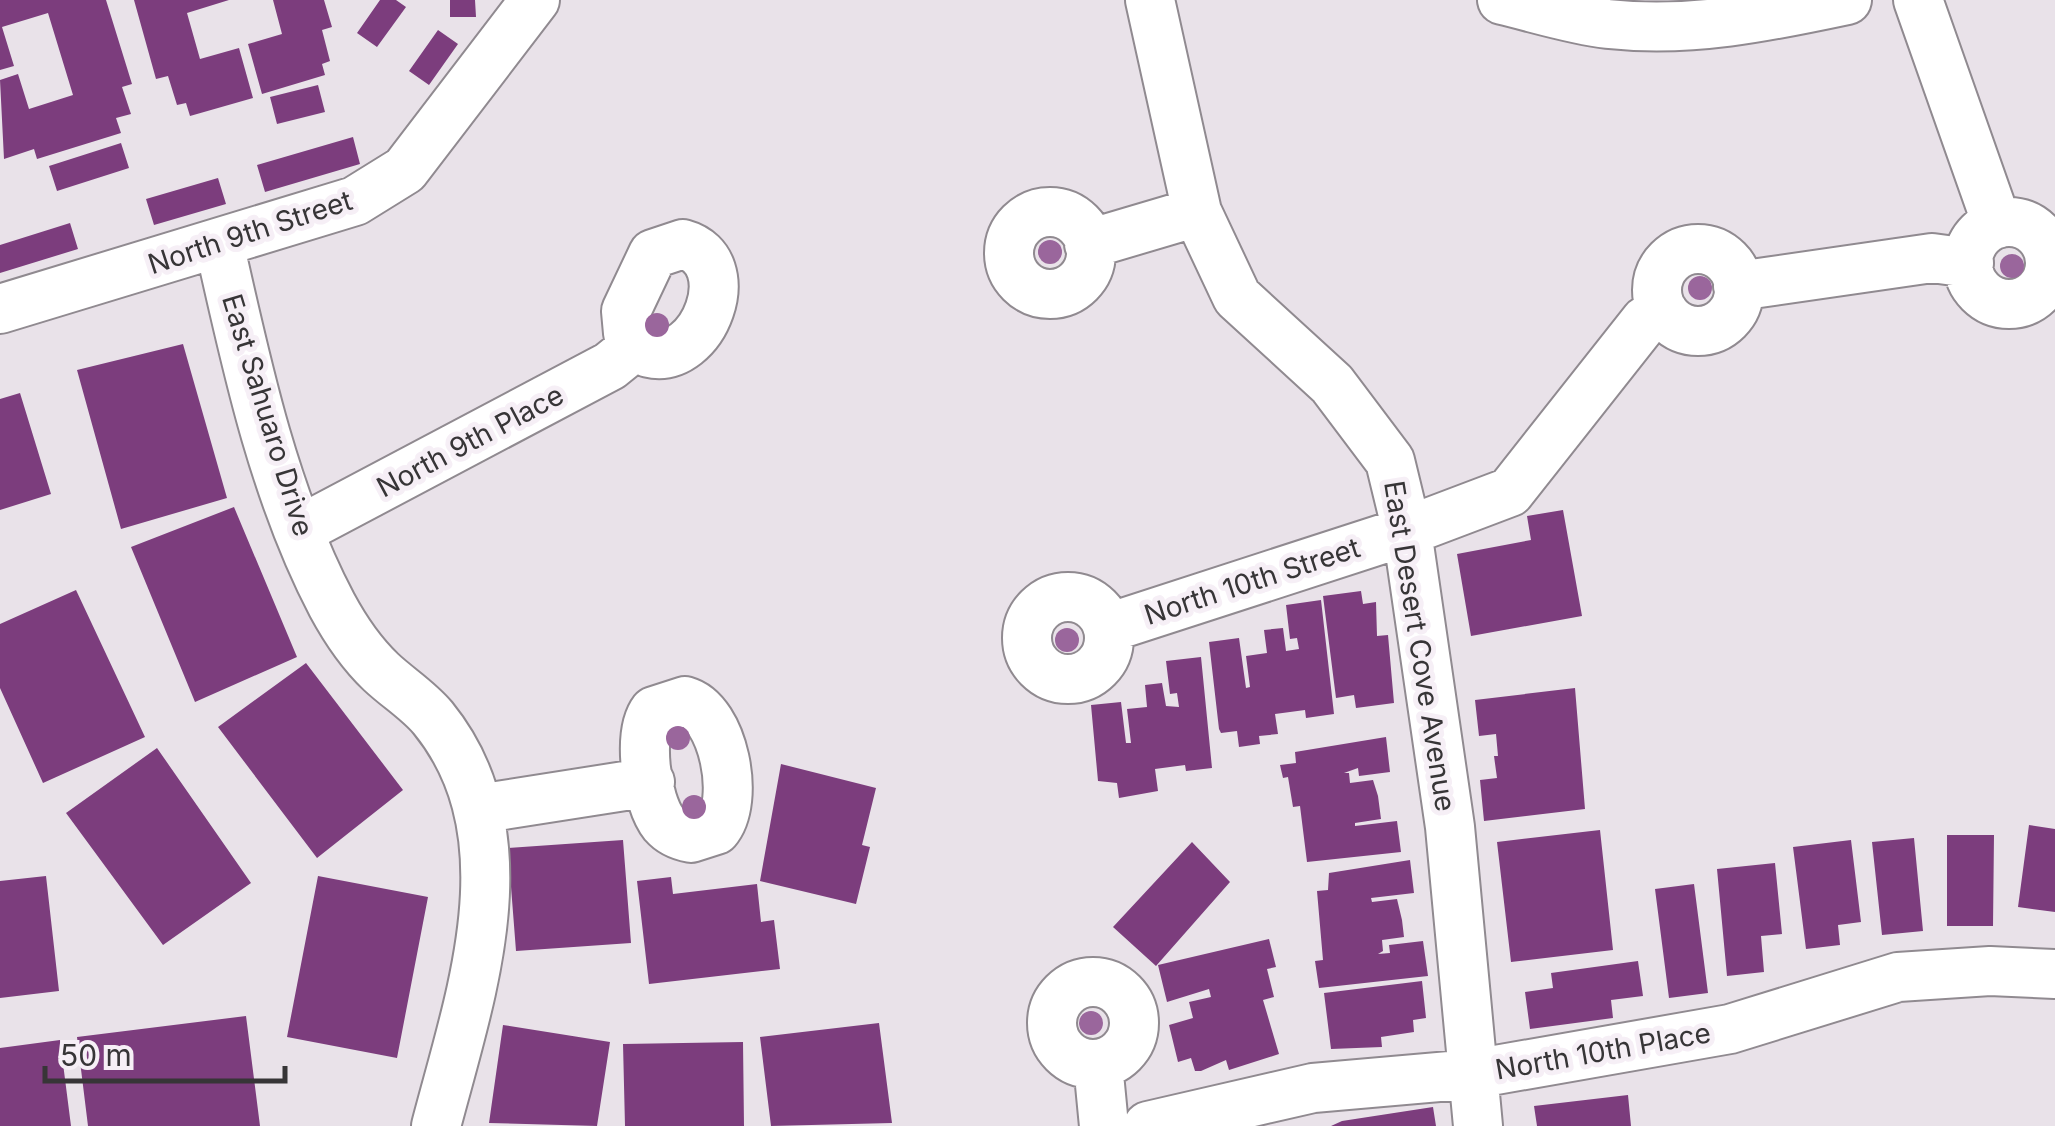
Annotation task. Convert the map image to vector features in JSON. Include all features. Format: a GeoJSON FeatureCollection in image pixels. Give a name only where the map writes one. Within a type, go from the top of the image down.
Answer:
{"type":"FeatureCollection","features":[{"type":"Feature","properties":{"kind":"street","name":"North 9th Street"},"geometry":{"type":"LineString","coordinates":[[0,309],[355,201],[405,170],[535,0]]}},
{"type":"Feature","properties":{"kind":"street","name":"East Desert Cove Avenue"},"geometry":{"type":"LineString","coordinates":[[1150,0],[1196,212],[1238,297],[1332,384],[1390,461],[1407,530],[1450,827],[1478,1126]]}},
{"type":"Feature","properties":{"kind":"street"},"geometry":{"type":"LineString","coordinates":[[1502,0],[1604,24],[1666,28],[1732,24],[1848,0]]}},
{"type":"Feature","properties":{"kind":"street"},"geometry":{"type":"LineString","coordinates":[[1918,0],[1997,224]]}},
{"type":"Feature","properties":{"kind":"street"},"geometry":{"type":"LineString","coordinates":[[1089,244],[1196,212]]}},
{"type":"Feature","properties":{"kind":"street"},"geometry":{"type":"LineString","coordinates":[[1997,224],[2024,225],[2044,242],[2050,269],[2038,293],[2027,301],[2000,304],[1978,289],[1968,263],[1974,244],[1997,224]]}},
{"type":"Feature","properties":{"kind":"street","name":"East Sahuaro Drive"},"geometry":{"type":"LineString","coordinates":[[219,243],[256,396],[300,530],[354,644],[431,716],[454,749],[478,809],[487,900],[466,1010],[436,1126]]}},
{"type":"Feature","properties":{"kind":"street","name":"North 10th Street"},"geometry":{"type":"LineString","coordinates":[[1108,628],[1510,492],[1645,321],[1663,311],[1684,328],[1710,329],[1732,312],[1738,286],[1932,258],[1968,263]]}},
{"type":"Feature","properties":{"kind":"street","name":"North 9th Place"},"geometry":{"type":"LineString","coordinates":[[300,530],[610,366],[636,345]]}},
{"type":"Feature","properties":{"kind":"street"},"geometry":{"type":"LineString","coordinates":[[478,809],[650,782]]}},
{"type":"Feature","properties":{"kind":"street","name":"North 10th Place"},"geometry":{"type":"LineString","coordinates":[[1148,1126],[1313,1088],[1473,1074],[1730,1029],[1898,976],[1990,971],[2055,974]]}},
{"type":"Feature","properties":{"kind":"street"},"geometry":{"type":"LineString","coordinates":[[1098,1064],[1104,1126]]}},
{"type":"Feature","properties":{"kind":"building"},"geometry":{"type":"Polygon","coordinates":[[[0,0],[106,0],[132,84],[122,87],[131,114],[116,118],[121,133],[37,159],[34,149],[4,159],[0,80],[18,74],[29,109],[73,95],[48,13],[2,27],[14,66],[0,70],[0,0]]]}},
{"type":"Feature","properties":{"kind":"building"},"geometry":{"type":"Polygon","coordinates":[[[134,0],[229,0],[187,13],[200,59],[239,48],[253,98],[190,116],[186,103],[177,105],[168,76],[156,79],[134,0]]]}},
{"type":"Feature","properties":{"kind":"building"},"geometry":{"type":"Polygon","coordinates":[[[273,0],[324,0],[332,27],[322,30],[330,61],[322,64],[325,75],[262,94],[248,44],[282,34],[273,0]]]}},
{"type":"Feature","properties":{"kind":"building"},"geometry":{"type":"Polygon","coordinates":[[[380,0],[396,0],[406,7],[377,47],[357,33],[380,0]]]}},
{"type":"Feature","properties":{"kind":"building"},"geometry":{"type":"Polygon","coordinates":[[[450,0],[475,0],[476,17],[450,17],[450,0]]]}},
{"type":"Feature","properties":{"kind":"building"},"geometry":{"type":"Polygon","coordinates":[[[438,30],[458,44],[429,85],[409,71],[438,30]]]}},
{"type":"Feature","properties":{"kind":"building"},"geometry":{"type":"Polygon","coordinates":[[[318,85],[325,112],[277,124],[270,97],[318,85]]]}},
{"type":"Feature","properties":{"kind":"building"},"geometry":{"type":"Polygon","coordinates":[[[353,137],[360,164],[265,192],[257,165],[353,137]]]}},
{"type":"Feature","properties":{"kind":"building"},"geometry":{"type":"Polygon","coordinates":[[[121,143],[129,168],[57,191],[49,166],[121,143]]]}},
{"type":"Feature","properties":{"kind":"building"},"geometry":{"type":"Polygon","coordinates":[[[218,178],[226,204],[154,225],[146,199],[218,178]]]}},
{"type":"Feature","properties":{"kind":"building"},"geometry":{"type":"Polygon","coordinates":[[[70,223],[78,249],[0,273],[0,245],[70,223]]]}},
{"type":"Feature","properties":{"kind":"building"},"geometry":{"type":"Polygon","coordinates":[[[183,344],[227,498],[121,529],[77,370],[183,344]]]}},
{"type":"Feature","properties":{"kind":"building"},"geometry":{"type":"Polygon","coordinates":[[[20,393],[51,494],[0,510],[0,399],[20,393]]]}},
{"type":"Feature","properties":{"kind":"building"},"geometry":{"type":"Polygon","coordinates":[[[234,507],[297,657],[195,702],[131,547],[234,507]]]}},
{"type":"Feature","properties":{"kind":"building"},"geometry":{"type":"Polygon","coordinates":[[[1563,510],[1582,616],[1471,636],[1457,554],[1531,540],[1527,516],[1563,510]]]}},
{"type":"Feature","properties":{"kind":"building"},"geometry":{"type":"Polygon","coordinates":[[[76,590],[145,737],[43,783],[0,688],[0,624],[76,590]]]}},
{"type":"Feature","properties":{"kind":"building"},"geometry":{"type":"Polygon","coordinates":[[[1361,591],[1363,604],[1376,602],[1377,636],[1388,635],[1394,703],[1356,708],[1354,695],[1336,698],[1323,596],[1361,591]]]}},
{"type":"Feature","properties":{"kind":"building"},"geometry":{"type":"Polygon","coordinates":[[[1321,600],[1334,714],[1306,718],[1305,710],[1275,714],[1278,734],[1259,736],[1260,744],[1239,747],[1237,731],[1221,733],[1219,729],[1209,642],[1239,638],[1246,688],[1250,687],[1246,656],[1267,653],[1264,630],[1283,628],[1286,651],[1299,649],[1297,638],[1290,639],[1286,605],[1321,600]]]}},
{"type":"Feature","properties":{"kind":"building"},"geometry":{"type":"Polygon","coordinates":[[[1201,657],[1212,768],[1186,771],[1185,765],[1155,769],[1158,791],[1119,798],[1117,783],[1098,781],[1091,705],[1121,702],[1126,743],[1131,743],[1127,709],[1147,707],[1145,685],[1162,683],[1166,706],[1179,707],[1177,693],[1170,694],[1166,661],[1201,657]]]}},
{"type":"Feature","properties":{"kind":"building"},"geometry":{"type":"Polygon","coordinates":[[[306,663],[403,790],[317,858],[218,727],[306,663]]]}},
{"type":"Feature","properties":{"kind":"building"},"geometry":{"type":"Polygon","coordinates":[[[1575,688],[1585,809],[1484,821],[1480,780],[1497,778],[1494,756],[1498,756],[1496,734],[1479,736],[1475,700],[1575,688]]]}},
{"type":"Feature","properties":{"kind":"building"},"geometry":{"type":"Polygon","coordinates":[[[1386,737],[1390,772],[1359,776],[1358,768],[1344,773],[1349,773],[1350,783],[1373,780],[1378,796],[1381,819],[1355,826],[1397,821],[1401,852],[1307,862],[1300,806],[1293,807],[1288,777],[1283,778],[1280,765],[1296,763],[1295,752],[1386,737]]]}},
{"type":"Feature","properties":{"kind":"building"},"geometry":{"type":"Polygon","coordinates":[[[157,748],[251,883],[163,945],[66,813],[157,748]]]}},
{"type":"Feature","properties":{"kind":"building"},"geometry":{"type":"Polygon","coordinates":[[[781,764],[876,788],[862,845],[870,847],[856,904],[760,881],[781,764]]]}},
{"type":"Feature","properties":{"kind":"building"},"geometry":{"type":"Polygon","coordinates":[[[2029,825],[2055,829],[2055,912],[2018,907],[2029,825]]]}},
{"type":"Feature","properties":{"kind":"building"},"geometry":{"type":"Polygon","coordinates":[[[1600,830],[1613,950],[1511,962],[1497,842],[1600,830]]]}},
{"type":"Feature","properties":{"kind":"building"},"geometry":{"type":"Polygon","coordinates":[[[1947,835],[1994,835],[1993,926],[1947,926],[1947,835]]]}},
{"type":"Feature","properties":{"kind":"building"},"geometry":{"type":"Polygon","coordinates":[[[1914,838],[1923,931],[1882,935],[1872,842],[1914,838]]]}},
{"type":"Feature","properties":{"kind":"building"},"geometry":{"type":"Polygon","coordinates":[[[623,840],[631,943],[516,951],[508,848],[623,840]]]}},
{"type":"Feature","properties":{"kind":"building"},"geometry":{"type":"Polygon","coordinates":[[[1851,840],[1861,922],[1838,925],[1840,945],[1806,949],[1793,847],[1851,840]]]}},
{"type":"Feature","properties":{"kind":"building"},"geometry":{"type":"Polygon","coordinates":[[[1192,842],[1230,882],[1156,966],[1113,927],[1192,842]]]}},
{"type":"Feature","properties":{"kind":"building"},"geometry":{"type":"Polygon","coordinates":[[[1410,860],[1414,893],[1371,898],[1372,902],[1397,899],[1402,920],[1404,937],[1382,940],[1383,951],[1378,954],[1390,953],[1389,945],[1423,941],[1428,976],[1319,988],[1315,961],[1323,960],[1317,891],[1328,890],[1329,873],[1410,860]]]}},
{"type":"Feature","properties":{"kind":"building"},"geometry":{"type":"Polygon","coordinates":[[[1775,863],[1782,934],[1761,936],[1764,972],[1727,976],[1717,869],[1775,863]]]}},
{"type":"Feature","properties":{"kind":"building"},"geometry":{"type":"Polygon","coordinates":[[[46,876],[59,991],[0,998],[0,881],[46,876]]]}},
{"type":"Feature","properties":{"kind":"building"},"geometry":{"type":"Polygon","coordinates":[[[318,876],[428,897],[397,1058],[287,1037],[318,876]]]}},
{"type":"Feature","properties":{"kind":"building"},"geometry":{"type":"Polygon","coordinates":[[[671,877],[673,894],[757,884],[761,922],[774,920],[780,969],[649,984],[637,881],[671,877]]]}},
{"type":"Feature","properties":{"kind":"building"},"geometry":{"type":"Polygon","coordinates":[[[1694,884],[1708,993],[1669,998],[1655,889],[1694,884]]]}},
{"type":"Feature","properties":{"kind":"building"},"geometry":{"type":"Polygon","coordinates":[[[1269,939],[1276,967],[1267,969],[1274,997],[1263,1000],[1279,1054],[1229,1070],[1226,1060],[1201,1071],[1195,1071],[1191,1058],[1178,1062],[1169,1025],[1193,1018],[1189,1002],[1211,997],[1209,989],[1167,1002],[1158,965],[1269,939]]]}},
{"type":"Feature","properties":{"kind":"building"},"geometry":{"type":"Polygon","coordinates":[[[1638,961],[1643,996],[1611,1000],[1613,1018],[1530,1029],[1525,992],[1553,988],[1551,973],[1638,961]]]}},
{"type":"Feature","properties":{"kind":"building"},"geometry":{"type":"Polygon","coordinates":[[[1422,981],[1426,1018],[1413,1020],[1414,1032],[1381,1037],[1382,1047],[1331,1049],[1324,993],[1422,981]]]}},
{"type":"Feature","properties":{"kind":"building"},"geometry":{"type":"Polygon","coordinates":[[[246,1016],[260,1126],[88,1126],[77,1037],[246,1016]]]}},
{"type":"Feature","properties":{"kind":"building"},"geometry":{"type":"Polygon","coordinates":[[[879,1023],[892,1123],[771,1126],[760,1037],[879,1023]]]}},
{"type":"Feature","properties":{"kind":"building"},"geometry":{"type":"Polygon","coordinates":[[[503,1025],[610,1042],[597,1126],[489,1123],[503,1025]]]}},
{"type":"Feature","properties":{"kind":"building"},"geometry":{"type":"Polygon","coordinates":[[[60,1040],[71,1126],[0,1126],[0,1048],[60,1040]]]}},
{"type":"Feature","properties":{"kind":"building"},"geometry":{"type":"Polygon","coordinates":[[[743,1042],[744,1126],[625,1126],[623,1044],[743,1042]]]}},
{"type":"Feature","properties":{"kind":"building"},"geometry":{"type":"Polygon","coordinates":[[[1628,1095],[1631,1126],[1537,1126],[1534,1106],[1628,1095]]]}},
{"type":"Feature","properties":{"kind":"building"},"geometry":{"type":"Polygon","coordinates":[[[1433,1107],[1436,1126],[1331,1126],[1342,1121],[1433,1107]]]}}]}
